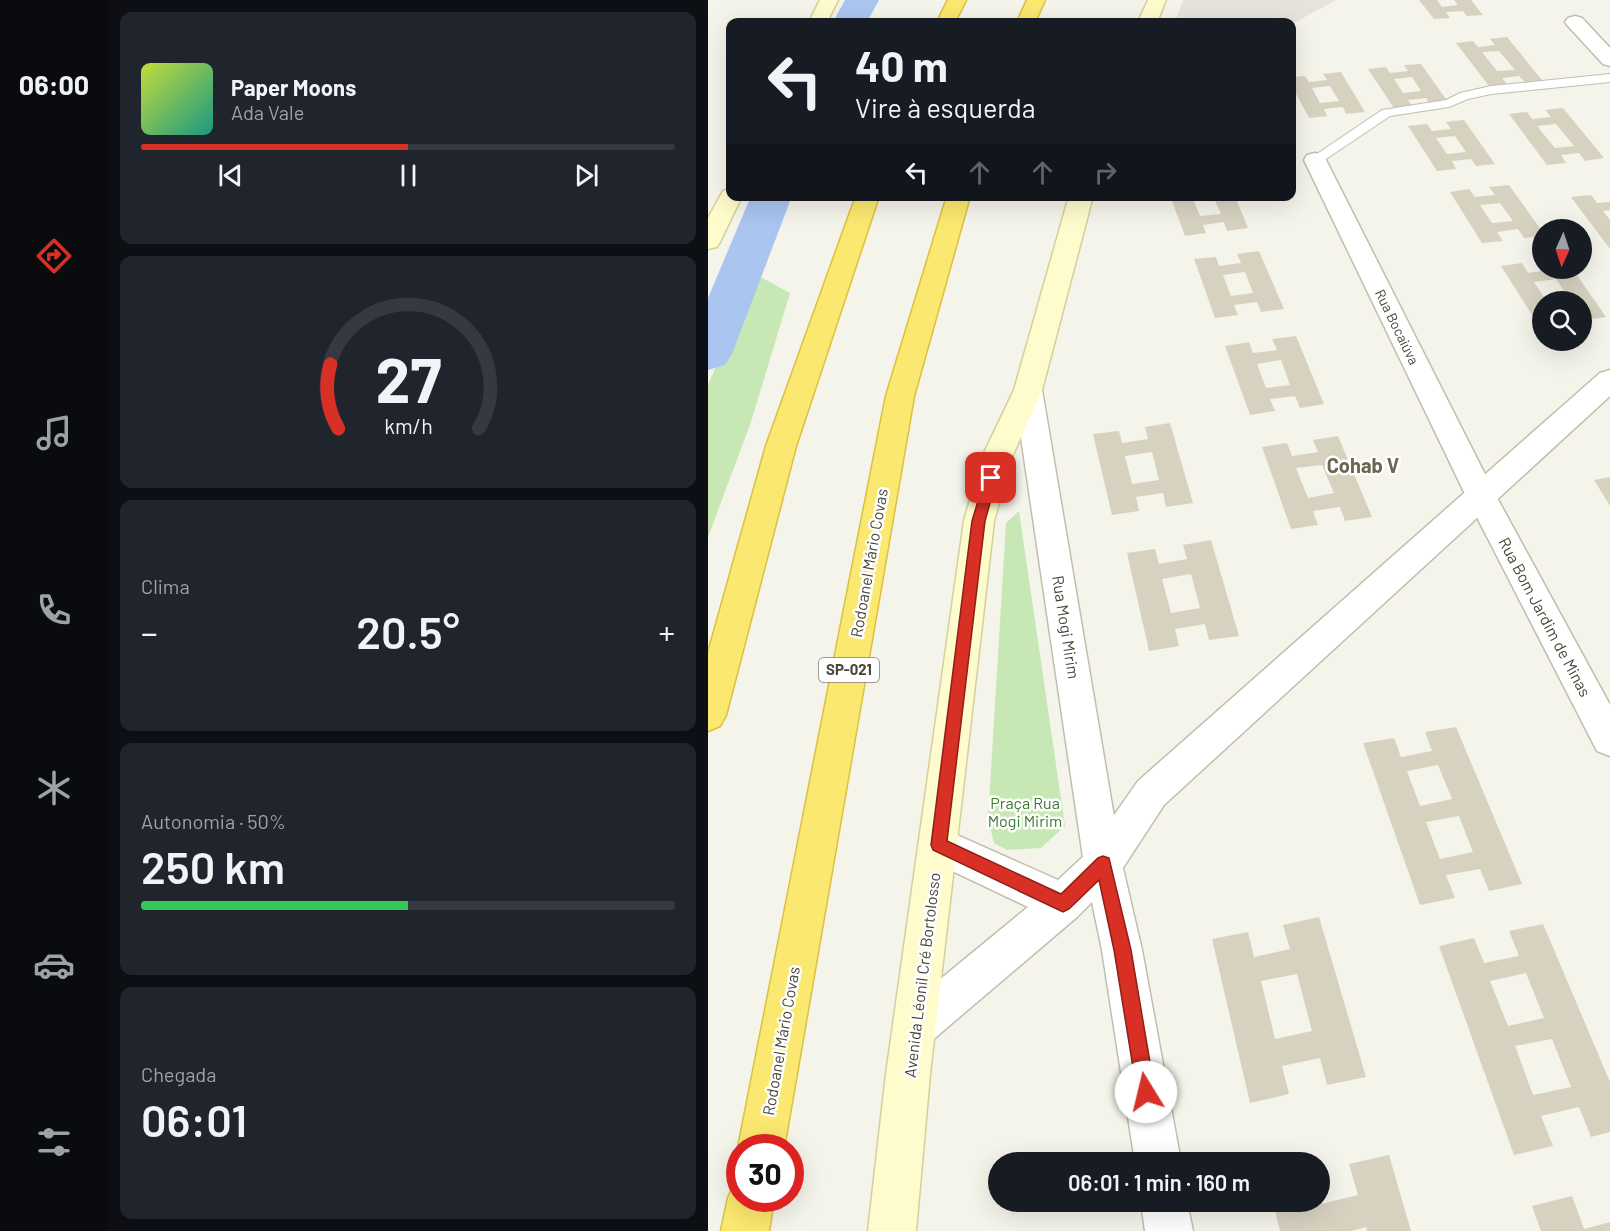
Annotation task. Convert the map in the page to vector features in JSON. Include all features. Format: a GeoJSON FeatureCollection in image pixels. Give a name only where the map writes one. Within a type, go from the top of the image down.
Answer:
{"type":"FeatureCollection","features":[{"type":"Feature","properties":{"kind":"highway"},"geometry":{"type":"LineString","coordinates":[[948,18],[957,0]]}},
{"type":"Feature","properties":{"kind":"highway"},"geometry":{"type":"LineString","coordinates":[[1028,18],[1036,0]]}},
{"type":"Feature","properties":{"kind":"highway"},"geometry":{"type":"LineString","coordinates":[[708,715],[781,446],[866,201]]}},
{"type":"Feature","properties":{"kind":"highway","name":"Rodoanel Mário Covas"},"geometry":{"type":"LineString","coordinates":[[764,1134],[900,396],[958,201]]}},
{"type":"Feature","properties":{"kind":"highway"},"geometry":{"type":"LineString","coordinates":[[746,1231],[749,1212]]}},
{"type":"Feature","properties":{"kind":"main road"},"geometry":{"type":"LineString","coordinates":[[820,18],[829,0]]}},
{"type":"Feature","properties":{"kind":"main road"},"geometry":{"type":"LineString","coordinates":[[1150,18],[1157,0]]}},
{"type":"Feature","properties":{"kind":"main road"},"geometry":{"type":"LineString","coordinates":[[708,242],[728,201]]}},
{"type":"Feature","properties":{"kind":"main road","name":"Avenida Léonil Cré Bortolosso"},"geometry":{"type":"LineString","coordinates":[[892,1231],[914,1028],[979,521],[997,457],[1028,390],[1080,201]]}},
{"type":"Feature","properties":{"kind":"street"},"geometry":{"type":"LineString","coordinates":[[1575,22],[1610,60]]}},
{"type":"Feature","properties":{"kind":"street","name":"Rua Bocaiúva"},"geometry":{"type":"LineString","coordinates":[[1315,160],[1480,494]]}},
{"type":"Feature","properties":{"kind":"street"},"geometry":{"type":"LineString","coordinates":[[914,1028],[1063,903],[1103,864],[1151,793],[1480,494],[1610,380]]}},
{"type":"Feature","properties":{"kind":"street","name":"Rua Mogi Mirim"},"geometry":{"type":"LineString","coordinates":[[1028,390],[1103,864],[1122,950],[1156,1152]]}},
{"type":"Feature","properties":{"kind":"street","name":"Rua Bom Jardim de Minas"},"geometry":{"type":"LineString","coordinates":[[1480,494],[1610,740]]}},
{"type":"Feature","properties":{"kind":"street"},"geometry":{"type":"LineString","coordinates":[[939,845],[1063,903]]}},
{"type":"Feature","properties":{"kind":"street"},"geometry":{"type":"LineString","coordinates":[[1166,1212],[1169,1231]]}},
{"type":"Feature","properties":{"kind":"lane"},"geometry":{"type":"LineString","coordinates":[[1315,160],[1386,113],[1449,103],[1464,96],[1491,90],[1610,78]]}},
{"type":"Feature","properties":{"kind":"shaded area"},"geometry":{"type":"Polygon","coordinates":[[[1183,0],[1336,0],[1296,22],[1296,18],[1176,18],[1183,0]]]}},
{"type":"Feature","properties":{"kind":"green space"},"geometry":{"type":"Polygon","coordinates":[[[755,274],[790,293],[751,422],[708,537],[708,385],[755,274]]]}},
{"type":"Feature","properties":{"kind":"green space","name":"Praça Rua Mogi Mirim"},"geometry":{"type":"Polygon","coordinates":[[[1019,511],[1065,826],[1041,848],[1007,850],[994,843],[988,819],[1006,523],[1019,511]]]}},
{"type":"Feature","properties":{"kind":"building"},"geometry":{"type":"Polygon","coordinates":[[[1419,0],[1437,0],[1442,7],[1458,5],[1454,0],[1471,0],[1483,15],[1467,16],[1463,11],[1446,12],[1450,18],[1434,19],[1419,0]]]}},
{"type":"Feature","properties":{"kind":"building"},"geometry":{"type":"Polygon","coordinates":[[[1507,37],[1542,80],[1525,82],[1519,76],[1502,78],[1507,84],[1489,86],[1456,43],[1473,41],[1478,47],[1495,45],[1490,39],[1507,37]],[[1499,51],[1482,52],[1497,71],[1515,70],[1499,51]]]}},
{"type":"Feature","properties":{"kind":"building"},"geometry":{"type":"Polygon","coordinates":[[[1421,64],[1448,102],[1430,104],[1426,98],[1408,100],[1412,106],[1394,108],[1368,69],[1386,67],[1390,73],[1408,71],[1404,65],[1421,64]],[[1412,77],[1394,79],[1403,93],[1421,91],[1412,77]]]}},
{"type":"Feature","properties":{"kind":"building"},"geometry":{"type":"Polygon","coordinates":[[[1341,72],[1365,112],[1346,114],[1343,107],[1324,109],[1327,116],[1309,118],[1296,94],[1296,77],[1305,76],[1309,82],[1327,80],[1323,74],[1341,72]],[[1330,86],[1312,88],[1320,103],[1339,101],[1330,86]]]}},
{"type":"Feature","properties":{"kind":"building"},"geometry":{"type":"Polygon","coordinates":[[[1563,108],[1604,158],[1585,161],[1579,153],[1561,155],[1566,163],[1547,165],[1509,114],[1527,112],[1532,119],[1551,117],[1545,110],[1563,108]],[[1556,124],[1537,126],[1555,148],[1574,146],[1556,124]]]}},
{"type":"Feature","properties":{"kind":"building"},"geometry":{"type":"Polygon","coordinates":[[[1464,120],[1495,164],[1476,166],[1471,159],[1452,161],[1456,169],[1437,171],[1408,126],[1427,124],[1432,131],[1451,129],[1446,122],[1464,120]],[[1455,136],[1436,138],[1447,154],[1466,152],[1455,136]]]}},
{"type":"Feature","properties":{"kind":"building"},"geometry":{"type":"Polygon","coordinates":[[[1509,185],[1533,219],[1532,237],[1524,238],[1518,229],[1497,232],[1503,241],[1482,243],[1450,192],[1469,189],[1475,197],[1495,195],[1489,187],[1509,185]],[[1500,203],[1480,205],[1492,223],[1513,221],[1500,203]]]}},
{"type":"Feature","properties":{"kind":"building"},"geometry":{"type":"Polygon","coordinates":[[[1591,195],[1597,203],[1610,202],[1610,210],[1603,211],[1610,220],[1610,249],[1592,225],[1592,219],[1588,219],[1571,197],[1591,195]]]}},
{"type":"Feature","properties":{"kind":"building"},"geometry":{"type":"Polygon","coordinates":[[[1172,201],[1194,201],[1200,216],[1221,214],[1215,201],[1237,201],[1248,228],[1227,231],[1224,222],[1203,225],[1206,233],[1185,236],[1172,201]]]}},
{"type":"Feature","properties":{"kind":"building"},"geometry":{"type":"Polygon","coordinates":[[[1259,251],[1284,309],[1261,312],[1257,302],[1234,305],[1238,315],[1215,318],[1194,259],[1216,257],[1219,266],[1241,263],[1237,254],[1259,251]],[[1245,272],[1223,275],[1231,296],[1253,293],[1245,272]]]}},
{"type":"Feature","properties":{"kind":"building"},"geometry":{"type":"Polygon","coordinates":[[[1522,263],[1528,273],[1532,272],[1532,279],[1556,279],[1534,282],[1540,291],[1532,291],[1532,315],[1501,266],[1522,263]]]}},
{"type":"Feature","properties":{"kind":"building"},"geometry":{"type":"Polygon","coordinates":[[[1556,279],[1580,279],[1588,291],[1564,291],[1556,279]]]}},
{"type":"Feature","properties":{"kind":"building"},"geometry":{"type":"Polygon","coordinates":[[[1592,297],[1606,317],[1592,319],[1592,297]]]}},
{"type":"Feature","properties":{"kind":"building"},"geometry":{"type":"Polygon","coordinates":[[[1296,336],[1324,404],[1300,408],[1295,396],[1270,399],[1275,411],[1250,415],[1225,346],[1249,342],[1253,353],[1277,350],[1272,339],[1296,336]],[[1281,360],[1257,364],[1266,388],[1290,385],[1281,360]]]}},
{"type":"Feature","properties":{"kind":"building"},"geometry":{"type":"Polygon","coordinates":[[[1170,423],[1193,503],[1166,507],[1163,493],[1136,497],[1139,511],[1112,515],[1093,434],[1119,431],[1122,443],[1148,439],[1145,427],[1170,423]],[[1152,452],[1125,456],[1132,484],[1159,480],[1152,452]]]}},
{"type":"Feature","properties":{"kind":"building"},"geometry":{"type":"Polygon","coordinates":[[[1338,436],[1372,517],[1345,521],[1340,507],[1313,511],[1318,525],[1291,529],[1262,447],[1287,443],[1292,456],[1318,452],[1313,440],[1338,436]],[[1322,465],[1296,468],[1308,498],[1334,493],[1322,465]]]}},
{"type":"Feature","properties":{"kind":"building"},"geometry":{"type":"Polygon","coordinates":[[[1610,477],[1610,506],[1594,480],[1610,477]]]}},
{"type":"Feature","properties":{"kind":"building"},"geometry":{"type":"Polygon","coordinates":[[[1211,540],[1239,636],[1209,640],[1205,624],[1175,629],[1179,646],[1149,651],[1127,553],[1155,549],[1159,564],[1187,559],[1183,545],[1211,540]],[[1191,574],[1162,579],[1171,613],[1200,608],[1191,574]]]}},
{"type":"Feature","properties":{"kind":"building"},"geometry":{"type":"Polygon","coordinates":[[[1456,727],[1522,884],[1489,891],[1480,869],[1446,875],[1455,898],[1420,905],[1363,743],[1394,738],[1401,757],[1432,751],[1425,732],[1456,727]],[[1438,765],[1407,771],[1420,806],[1452,799],[1438,765]],[[1459,816],[1426,822],[1440,859],[1473,852],[1459,816]]]}},
{"type":"Feature","properties":{"kind":"building"},"geometry":{"type":"Polygon","coordinates":[[[1319,917],[1366,1077],[1327,1085],[1320,1058],[1282,1066],[1289,1094],[1250,1103],[1212,939],[1248,932],[1254,957],[1290,949],[1283,925],[1319,917]],[[1297,974],[1261,981],[1275,1039],[1312,1031],[1297,974]]]}},
{"type":"Feature","properties":{"kind":"building"},"geometry":{"type":"Polygon","coordinates":[[[1543,924],[1610,1082],[1610,1132],[1591,1137],[1579,1107],[1541,1116],[1553,1146],[1514,1155],[1439,946],[1474,938],[1484,963],[1519,956],[1509,931],[1543,924]],[[1526,973],[1490,981],[1508,1026],[1544,1018],[1526,973]],[[1552,1039],[1515,1046],[1533,1095],[1571,1087],[1552,1039]]]}},
{"type":"Feature","properties":{"kind":"building"},"geometry":{"type":"Polygon","coordinates":[[[1389,1155],[1411,1231],[1367,1231],[1366,1227],[1351,1231],[1280,1231],[1275,1212],[1330,1212],[1330,1202],[1358,1195],[1349,1164],[1389,1155]]]}},
{"type":"Feature","properties":{"kind":"building"},"geometry":{"type":"Polygon","coordinates":[[[1572,1196],[1584,1229],[1610,1222],[1610,1231],[1541,1231],[1532,1206],[1572,1196]]]}},
{"type":"Feature","properties":{"kind":"waterway"},"geometry":{"type":"LineString","coordinates":[[852,18],[862,0]]}},
{"type":"Feature","properties":{"kind":"waterway"},"geometry":{"type":"LineString","coordinates":[[708,354],[770,201]]}},
{"type":"Feature","properties":{"kind":"district","name":"Cohab V"},"geometry":{"type":"Point","coordinates":[1363,466]}},
{"type":"Feature","properties":{"kind":"route"},"geometry":{"type":"LineString","coordinates":[[991,478],[979,521],[939,845],[1063,903],[1103,864],[1122,950],[1146,1092]]}}]}
